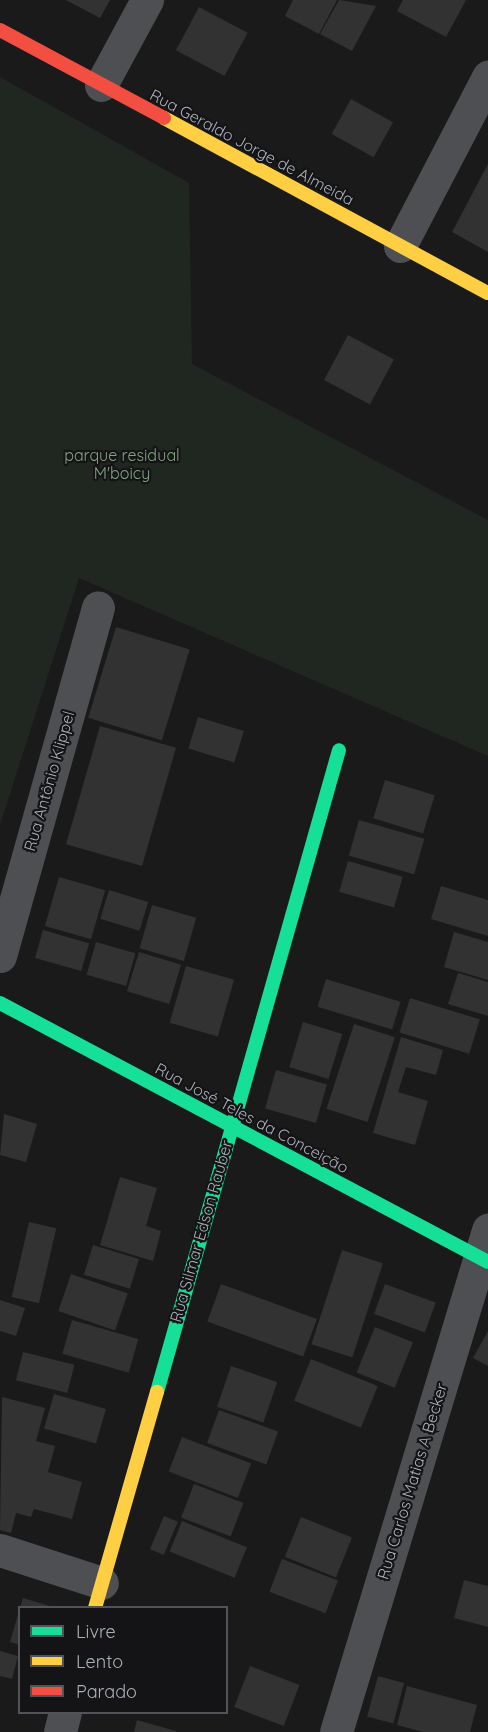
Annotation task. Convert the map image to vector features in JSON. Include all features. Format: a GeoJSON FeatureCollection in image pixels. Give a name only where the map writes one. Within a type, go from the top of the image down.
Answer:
{"type":"FeatureCollection","features":[{"type":"Feature","properties":{"kind":"street"},"geometry":{"type":"LineString","coordinates":[[101,85],[147,0]]}},
{"type":"Feature","properties":{"kind":"street","name":"Rua Geraldo Jorge de Almeida"},"geometry":{"type":"LineString","coordinates":[[0,30],[488,293]]}},
{"type":"Feature","properties":{"kind":"street"},"geometry":{"type":"LineString","coordinates":[[400,246],[488,76]]}},
{"type":"Feature","properties":{"kind":"street","name":"Rua Antônio Klippel"},"geometry":{"type":"LineString","coordinates":[[0,956],[98,607]]}},
{"type":"Feature","properties":{"kind":"street","name":"Rua Silmar Edson Rauber"},"geometry":{"type":"LineString","coordinates":[[98,1595],[339,750]]}},
{"type":"Feature","properties":{"kind":"street","name":"Rua José Teles da Conceição"},"geometry":{"type":"LineString","coordinates":[[0,1003],[231,1125],[485,1250]]}},
{"type":"Feature","properties":{"kind":"street","name":"Rua Carlos Matias A Becker"},"geometry":{"type":"LineString","coordinates":[[336,1732],[485,1250]]}},
{"type":"Feature","properties":{"kind":"street"},"geometry":{"type":"LineString","coordinates":[[0,1550],[98,1595]]}},
{"type":"Feature","properties":{"kind":"street"},"geometry":{"type":"LineString","coordinates":[[60,1732],[65,1714]]}},
{"type":"Feature","properties":{"kind":"green space","name":"parque residual M'boicy"},"geometry":{"type":"Polygon","coordinates":[[[0,77],[189,183],[192,364],[488,520],[488,756],[79,578],[0,825],[0,77]]]}},
{"type":"Feature","properties":{"kind":"building"},"geometry":{"type":"Polygon","coordinates":[[[66,0],[110,0],[100,18],[66,0]]]}},
{"type":"Feature","properties":{"kind":"building"},"geometry":{"type":"Polygon","coordinates":[[[293,0],[337,0],[319,34],[285,16],[293,0]]]}},
{"type":"Feature","properties":{"kind":"building"},"geometry":{"type":"Polygon","coordinates":[[[339,0],[376,6],[352,51],[320,34],[339,0]]]}},
{"type":"Feature","properties":{"kind":"building"},"geometry":{"type":"Polygon","coordinates":[[[403,0],[466,0],[446,37],[397,11],[403,0]]]}},
{"type":"Feature","properties":{"kind":"building"},"geometry":{"type":"Polygon","coordinates":[[[199,7],[248,33],[225,76],[176,50],[199,7]]]}},
{"type":"Feature","properties":{"kind":"building"},"geometry":{"type":"Polygon","coordinates":[[[351,99],[393,122],[374,157],[332,134],[351,99]]]}},
{"type":"Feature","properties":{"kind":"building"},"geometry":{"type":"Polygon","coordinates":[[[488,164],[488,252],[452,232],[488,164]]]}},
{"type":"Feature","properties":{"kind":"building"},"geometry":{"type":"Polygon","coordinates":[[[348,335],[394,359],[370,404],[324,380],[348,335]]]}},
{"type":"Feature","properties":{"kind":"building"},"geometry":{"type":"Polygon","coordinates":[[[116,627],[190,650],[162,740],[88,718],[116,627]]]}},
{"type":"Feature","properties":{"kind":"building"},"geometry":{"type":"Polygon","coordinates":[[[198,717],[244,731],[234,763],[188,749],[198,717]]]}},
{"type":"Feature","properties":{"kind":"building"},"geometry":{"type":"Polygon","coordinates":[[[100,726],[176,748],[142,866],[66,844],[100,726]]]}},
{"type":"Feature","properties":{"kind":"building"},"geometry":{"type":"Polygon","coordinates":[[[385,780],[435,795],[423,833],[373,818],[385,780]]]}},
{"type":"Feature","properties":{"kind":"building"},"geometry":{"type":"Polygon","coordinates":[[[359,820],[424,839],[414,874],[349,856],[359,820]]]}},
{"type":"Feature","properties":{"kind":"building"},"geometry":{"type":"Polygon","coordinates":[[[348,861],[403,877],[394,907],[339,892],[348,861]]]}},
{"type":"Feature","properties":{"kind":"building"},"geometry":{"type":"Polygon","coordinates":[[[59,877],[105,890],[91,939],[45,926],[59,877]]]}},
{"type":"Feature","properties":{"kind":"building"},"geometry":{"type":"Polygon","coordinates":[[[441,886],[488,900],[488,936],[431,919],[441,886]]]}},
{"type":"Feature","properties":{"kind":"building"},"geometry":{"type":"Polygon","coordinates":[[[109,890],[148,902],[139,931],[100,919],[109,890]]]}},
{"type":"Feature","properties":{"kind":"building"},"geometry":{"type":"Polygon","coordinates":[[[152,905],[196,918],[184,961],[140,948],[152,905]]]}},
{"type":"Feature","properties":{"kind":"building"},"geometry":{"type":"Polygon","coordinates":[[[43,930],[89,943],[81,971],[35,958],[43,930]]]}},
{"type":"Feature","properties":{"kind":"building"},"geometry":{"type":"Polygon","coordinates":[[[454,932],[488,942],[488,980],[444,967],[454,932]]]}},
{"type":"Feature","properties":{"kind":"building"},"geometry":{"type":"Polygon","coordinates":[[[96,942],[135,953],[126,986],[87,975],[96,942]]]}},
{"type":"Feature","properties":{"kind":"building"},"geometry":{"type":"Polygon","coordinates":[[[139,952],[181,965],[169,1004],[127,991],[139,952]]]}},
{"type":"Feature","properties":{"kind":"building"},"geometry":{"type":"Polygon","coordinates":[[[186,966],[234,980],[218,1036],[170,1023],[186,966]]]}},
{"type":"Feature","properties":{"kind":"building"},"geometry":{"type":"Polygon","coordinates":[[[458,973],[488,982],[488,1016],[448,1004],[458,973]]]}},
{"type":"Feature","properties":{"kind":"building"},"geometry":{"type":"Polygon","coordinates":[[[326,979],[401,1002],[392,1030],[318,1007],[326,979]]]}},
{"type":"Feature","properties":{"kind":"building"},"geometry":{"type":"Polygon","coordinates":[[[410,998],[480,1019],[469,1054],[399,1032],[410,998]]]}},
{"type":"Feature","properties":{"kind":"building"},"geometry":{"type":"Polygon","coordinates":[[[303,1022],[342,1034],[328,1079],[289,1067],[303,1022]]]}},
{"type":"Feature","properties":{"kind":"building"},"geometry":{"type":"Polygon","coordinates":[[[354,1024],[395,1037],[367,1122],[326,1109],[354,1024]]]}},
{"type":"Feature","properties":{"kind":"building"},"geometry":{"type":"Polygon","coordinates":[[[401,1037],[443,1050],[436,1075],[406,1067],[398,1092],[428,1101],[415,1145],[373,1133],[401,1037]]]}},
{"type":"Feature","properties":{"kind":"building"},"geometry":{"type":"Polygon","coordinates":[[[276,1070],[327,1085],[316,1123],[265,1108],[276,1070]]]}},
{"type":"Feature","properties":{"kind":"building"},"geometry":{"type":"Polygon","coordinates":[[[4,1114],[37,1124],[26,1162],[0,1155],[4,1114]]]}},
{"type":"Feature","properties":{"kind":"building"},"geometry":{"type":"Polygon","coordinates":[[[120,1177],[157,1188],[146,1226],[161,1231],[153,1261],[100,1245],[120,1177]]]}},
{"type":"Feature","properties":{"kind":"building"},"geometry":{"type":"Polygon","coordinates":[[[29,1222],[56,1228],[39,1303],[12,1297],[29,1222]]]}},
{"type":"Feature","properties":{"kind":"building"},"geometry":{"type":"Polygon","coordinates":[[[93,1245],[139,1259],[130,1289],[84,1275],[93,1245]]]}},
{"type":"Feature","properties":{"kind":"building"},"geometry":{"type":"Polygon","coordinates":[[[342,1250],[383,1263],[352,1357],[311,1344],[342,1250]]]}},
{"type":"Feature","properties":{"kind":"building"},"geometry":{"type":"Polygon","coordinates":[[[71,1274],[128,1294],[115,1330],[58,1311],[71,1274]]]}},
{"type":"Feature","properties":{"kind":"building"},"geometry":{"type":"Polygon","coordinates":[[[221,1284],[317,1319],[303,1356],[207,1322],[221,1284]]]}},
{"type":"Feature","properties":{"kind":"building"},"geometry":{"type":"Polygon","coordinates":[[[385,1284],[436,1302],[425,1333],[374,1314],[385,1284]]]}},
{"type":"Feature","properties":{"kind":"building"},"geometry":{"type":"Polygon","coordinates":[[[0,1300],[25,1308],[16,1336],[0,1331],[0,1300]]]}},
{"type":"Feature","properties":{"kind":"building"},"geometry":{"type":"Polygon","coordinates":[[[72,1320],[138,1339],[129,1373],[62,1354],[72,1320]]]}},
{"type":"Feature","properties":{"kind":"building"},"geometry":{"type":"Polygon","coordinates":[[[375,1327],[413,1342],[395,1388],[357,1372],[375,1327]]]}},
{"type":"Feature","properties":{"kind":"building"},"geometry":{"type":"Polygon","coordinates":[[[488,1331],[488,1366],[473,1358],[488,1331]]]}},
{"type":"Feature","properties":{"kind":"building"},"geometry":{"type":"Polygon","coordinates":[[[23,1352],[74,1365],[67,1393],[16,1380],[23,1352]]]}},
{"type":"Feature","properties":{"kind":"building"},"geometry":{"type":"Polygon","coordinates":[[[311,1359],[378,1386],[361,1428],[294,1401],[311,1359]]]}},
{"type":"Feature","properties":{"kind":"building"},"geometry":{"type":"Polygon","coordinates":[[[231,1366],[277,1382],[263,1423],[217,1407],[231,1366]]]}},
{"type":"Feature","properties":{"kind":"building"},"geometry":{"type":"Polygon","coordinates":[[[54,1394],[106,1409],[96,1443],[44,1429],[54,1394]]]}},
{"type":"Feature","properties":{"kind":"building"},"geometry":{"type":"Polygon","coordinates":[[[2,1397],[45,1408],[36,1441],[55,1446],[48,1472],[82,1482],[72,1519],[34,1509],[31,1517],[16,1513],[11,1533],[0,1530],[2,1397]]]}},
{"type":"Feature","properties":{"kind":"building"},"geometry":{"type":"Polygon","coordinates":[[[219,1410],[278,1432],[266,1464],[207,1443],[219,1410]]]}},
{"type":"Feature","properties":{"kind":"building"},"geometry":{"type":"Polygon","coordinates":[[[182,1437],[251,1464],[238,1498],[169,1472],[182,1437]]]}},
{"type":"Feature","properties":{"kind":"building"},"geometry":{"type":"Polygon","coordinates":[[[194,1484],[243,1503],[231,1537],[181,1518],[194,1484]]]}},
{"type":"Feature","properties":{"kind":"building"},"geometry":{"type":"Polygon","coordinates":[[[164,1516],[178,1522],[164,1555],[150,1549],[164,1516]]]}},
{"type":"Feature","properties":{"kind":"building"},"geometry":{"type":"Polygon","coordinates":[[[301,1517],[352,1538],[336,1577],[285,1557],[301,1517]]]}},
{"type":"Feature","properties":{"kind":"building"},"geometry":{"type":"Polygon","coordinates":[[[182,1521],[247,1547],[235,1578],[170,1552],[182,1521]]]}},
{"type":"Feature","properties":{"kind":"building"},"geometry":{"type":"Polygon","coordinates":[[[282,1559],[338,1581],[325,1613],[269,1592],[282,1559]]]}},
{"type":"Feature","properties":{"kind":"building"},"geometry":{"type":"Polygon","coordinates":[[[464,1580],[488,1586],[488,1627],[454,1618],[464,1580]]]}},
{"type":"Feature","properties":{"kind":"building"},"geometry":{"type":"Polygon","coordinates":[[[23,1598],[50,1606],[21,1606],[23,1598]]]}},
{"type":"Feature","properties":{"kind":"building"},"geometry":{"type":"Polygon","coordinates":[[[18,1614],[18,1644],[10,1642],[18,1614]]]}},
{"type":"Feature","properties":{"kind":"building"},"geometry":{"type":"Polygon","coordinates":[[[0,1651],[18,1656],[12,1679],[0,1676],[0,1651]]]}},
{"type":"Feature","properties":{"kind":"building"},"geometry":{"type":"Polygon","coordinates":[[[250,1666],[299,1685],[284,1726],[234,1707],[250,1666]]]}},
{"type":"Feature","properties":{"kind":"building"},"geometry":{"type":"Polygon","coordinates":[[[378,1676],[404,1683],[393,1724],[367,1717],[378,1676]]]}},
{"type":"Feature","properties":{"kind":"building"},"geometry":{"type":"Polygon","coordinates":[[[407,1686],[477,1705],[470,1732],[423,1732],[397,1725],[407,1686]]]}},
{"type":"Feature","properties":{"kind":"building"},"geometry":{"type":"Polygon","coordinates":[[[137,1720],[176,1731],[176,1732],[134,1732],[137,1720]]]}},
{"type":"Feature","properties":{"kind":"traffic: fast"},"geometry":{"type":"LineString","coordinates":[[157,1392],[339,750]]}},
{"type":"Feature","properties":{"kind":"traffic: fast"},"geometry":{"type":"LineString","coordinates":[[0,1003],[488,1262]]}},
{"type":"Feature","properties":{"kind":"traffic: slow"},"geometry":{"type":"LineString","coordinates":[[164,118],[488,293]]}},
{"type":"Feature","properties":{"kind":"traffic: slow"},"geometry":{"type":"LineString","coordinates":[[96,1606],[157,1392]]}},
{"type":"Feature","properties":{"kind":"traffic: jam"},"geometry":{"type":"LineString","coordinates":[[0,30],[164,118]]}}]}
